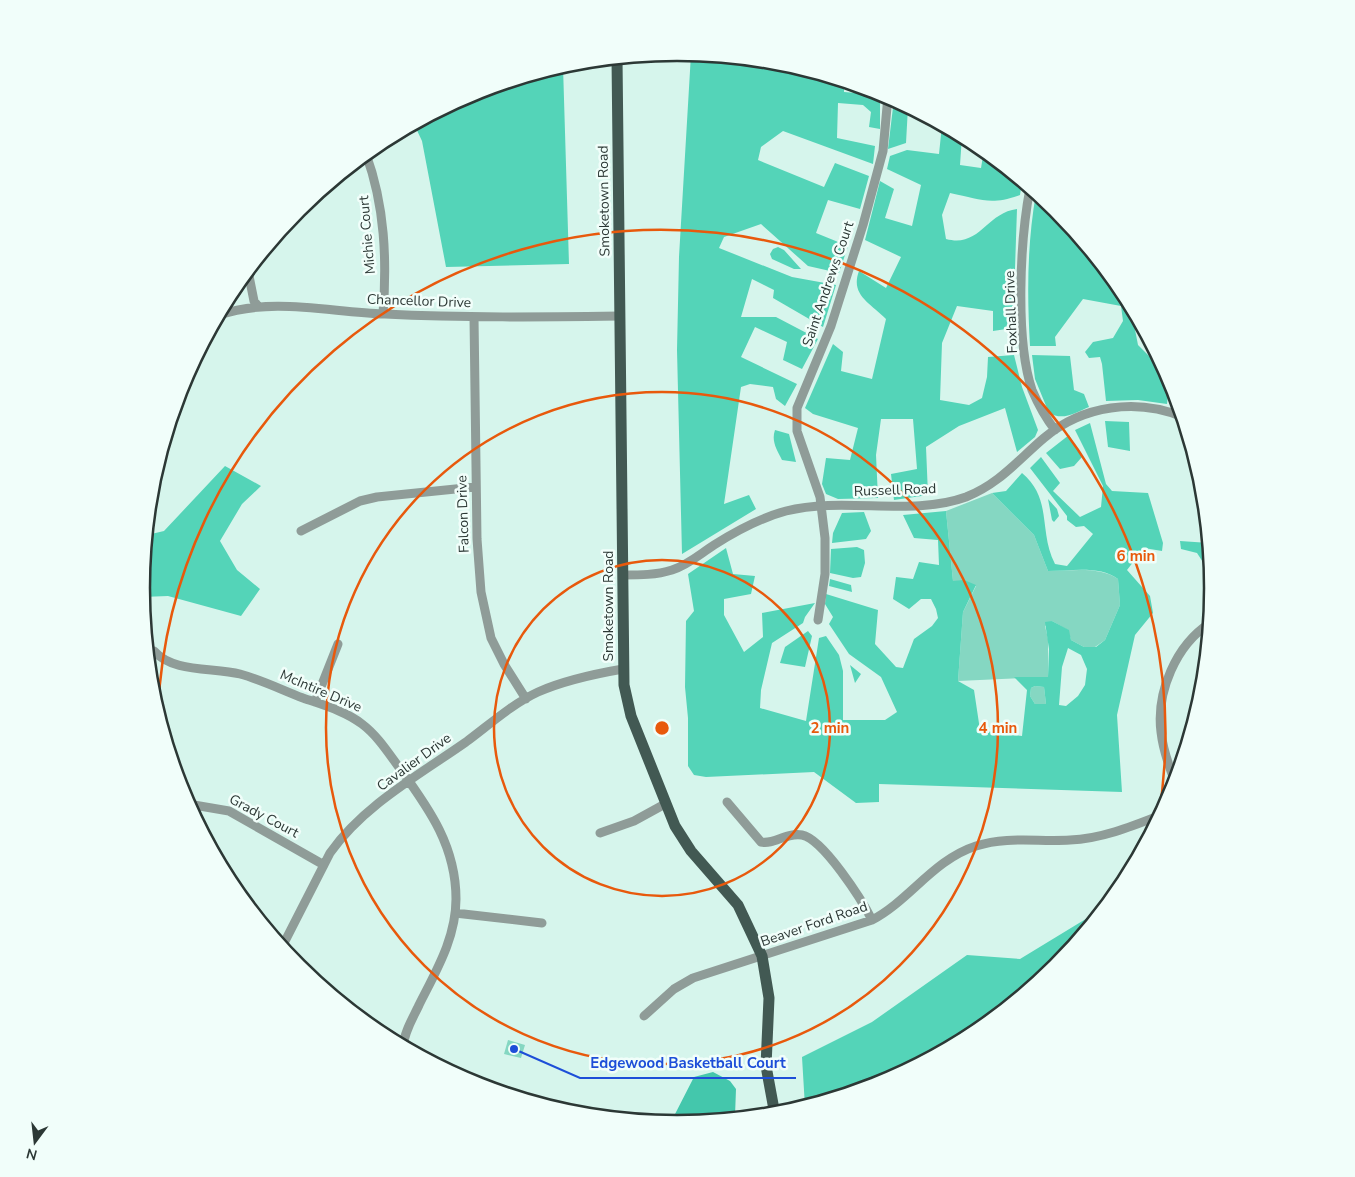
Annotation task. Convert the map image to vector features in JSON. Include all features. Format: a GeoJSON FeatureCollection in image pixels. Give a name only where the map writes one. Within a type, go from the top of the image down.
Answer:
{"type":"FeatureCollection","features":[{"type":"Feature","properties":{"kind":"main road","name":"Smoketown Road"},"geometry":{"type":"LineString","coordinates":[[617,65],[624,685],[631,716],[665,804],[682,839],[738,905],[762,956],[769,998],[766,1066],[774,1107]]}},
{"type":"Feature","properties":{"kind":"street","name":"Saint Andrews Court"},"geometry":{"type":"LineString","coordinates":[[818,620],[826,556],[821,506],[815,481],[798,438],[797,408],[831,326],[863,225],[883,151],[887,105]]}},
{"type":"Feature","properties":{"kind":"street","name":"Michie Court"},"geometry":{"type":"LineString","coordinates":[[369,162],[382,211],[383,314]]}},
{"type":"Feature","properties":{"kind":"street","name":"Foxhall Drive"},"geometry":{"type":"LineString","coordinates":[[1029,196],[1026,213],[1022,288],[1025,348],[1034,394],[1042,411],[1055,430]]}},
{"type":"Feature","properties":{"kind":"street"},"geometry":{"type":"LineString","coordinates":[[250,281],[254,300],[258,306]]}},
{"type":"Feature","properties":{"kind":"street","name":"Chancellor Drive"},"geometry":{"type":"LineString","coordinates":[[229,313],[258,306],[294,305],[383,314],[474,317],[620,316]]}},
{"type":"Feature","properties":{"kind":"street","name":"Falcon Drive"},"geometry":{"type":"LineString","coordinates":[[474,317],[475,487],[479,570],[488,627],[504,664],[526,699]]}},
{"type":"Feature","properties":{"kind":"street","name":"Russell Road"},"geometry":{"type":"LineString","coordinates":[[623,575],[653,575],[672,570],[696,558],[749,525],[786,511],[821,506],[922,505],[953,501],[998,480],[1055,430],[1097,410],[1125,406],[1148,407],[1175,415]]}},
{"type":"Feature","properties":{"kind":"street"},"geometry":{"type":"LineString","coordinates":[[301,531],[360,501],[378,497],[475,487]]}},
{"type":"Feature","properties":{"kind":"street"},"geometry":{"type":"LineString","coordinates":[[1172,772],[1160,731],[1164,692],[1184,649],[1203,630]]}},
{"type":"Feature","properties":{"kind":"street"},"geometry":{"type":"LineString","coordinates":[[315,702],[338,644]]}},
{"type":"Feature","properties":{"kind":"street","name":"McIntire Drive"},"geometry":{"type":"LineString","coordinates":[[154,651],[158,656],[176,664],[239,674],[352,717],[368,728],[381,742],[438,824],[450,855],[456,884],[455,913],[447,947],[414,1014],[404,1039]]}},
{"type":"Feature","properties":{"kind":"street","name":"Cavalier Drive"},"geometry":{"type":"LineString","coordinates":[[285,941],[324,865],[350,827],[409,782],[526,699],[574,679],[623,669]]}},
{"type":"Feature","properties":{"kind":"street"},"geometry":{"type":"LineString","coordinates":[[727,802],[761,842],[770,842],[794,834],[804,835],[814,841],[853,887],[872,920]]}},
{"type":"Feature","properties":{"kind":"street"},"geometry":{"type":"LineString","coordinates":[[600,833],[634,821],[665,804]]}},
{"type":"Feature","properties":{"kind":"street","name":"Grady Court"},"geometry":{"type":"LineString","coordinates":[[197,805],[215,807],[242,817],[324,865]]}},
{"type":"Feature","properties":{"kind":"street","name":"Beaver Ford Road"},"geometry":{"type":"LineString","coordinates":[[644,1016],[674,989],[693,978],[872,920],[901,902],[921,881],[946,861],[976,846],[1010,840],[1049,841],[1084,839],[1152,818]]}},
{"type":"Feature","properties":{"kind":"street"},"geometry":{"type":"LineString","coordinates":[[455,913],[542,923]]}},
{"type":"Feature","properties":{"kind":"shaded area"},"geometry":{"type":"Polygon","coordinates":[[[691,61],[712,62],[780,71],[844,88],[844,92],[858,93],[880,101],[880,129],[869,127],[871,112],[863,105],[838,103],[837,138],[875,146],[873,164],[783,131],[761,147],[758,160],[824,187],[835,163],[869,176],[860,209],[828,200],[816,233],[848,246],[839,273],[808,266],[761,224],[724,237],[719,248],[792,277],[836,285],[823,327],[773,298],[774,290],[752,279],[741,317],[776,317],[818,339],[802,369],[783,360],[787,342],[755,327],[741,357],[797,384],[785,406],[776,399],[773,387],[750,384],[741,387],[724,504],[749,495],[756,509],[682,554],[677,350],[679,257],[691,61]]]}},
{"type":"Feature","properties":{"kind":"shaded area"},"geometry":{"type":"Polygon","coordinates":[[[563,74],[569,264],[446,267],[422,141],[417,130],[444,116],[508,89],[563,74]]]}},
{"type":"Feature","properties":{"kind":"shaded area"},"geometry":{"type":"Polygon","coordinates":[[[893,108],[908,114],[906,143],[888,149],[893,108]]]}},
{"type":"Feature","properties":{"kind":"shaded area"},"geometry":{"type":"Polygon","coordinates":[[[941,132],[961,145],[960,165],[981,168],[983,159],[1021,189],[1020,195],[993,201],[950,193],[942,215],[946,239],[967,239],[1006,212],[1017,209],[1013,328],[993,331],[993,311],[957,306],[942,343],[940,400],[969,405],[982,398],[987,377],[988,357],[1014,355],[1022,387],[1038,430],[1035,437],[1017,452],[1005,408],[959,426],[926,447],[928,495],[894,500],[891,474],[917,469],[913,419],[881,419],[876,455],[878,498],[838,499],[826,494],[822,484],[826,458],[850,460],[858,428],[813,414],[805,408],[833,344],[843,352],[841,371],[872,379],[886,319],[859,293],[857,279],[859,271],[886,288],[901,257],[865,240],[880,181],[894,189],[885,218],[912,226],[921,185],[887,169],[890,156],[907,150],[939,154],[941,132]]]}},
{"type":"Feature","properties":{"kind":"shaded area"},"geometry":{"type":"Polygon","coordinates":[[[1035,202],[1074,241],[1116,296],[1134,325],[1138,345],[1152,359],[1168,395],[1167,404],[1138,400],[1106,401],[1100,357],[1089,358],[1085,352],[1093,342],[1113,338],[1123,321],[1121,306],[1083,299],[1055,337],[1056,346],[1030,346],[1028,270],[1035,202]]]}},
{"type":"Feature","properties":{"kind":"shaded area"},"geometry":{"type":"Polygon","coordinates":[[[778,247],[784,250],[801,269],[794,269],[772,259],[770,254],[773,249],[778,247]]]}},
{"type":"Feature","properties":{"kind":"shaded area"},"geometry":{"type":"Polygon","coordinates":[[[1032,355],[1070,356],[1074,390],[1084,394],[1089,407],[1074,414],[1064,416],[1049,413],[1035,379],[1032,355]]]}},
{"type":"Feature","properties":{"kind":"shaded area"},"geometry":{"type":"Polygon","coordinates":[[[1105,421],[1129,422],[1130,451],[1108,447],[1105,421]]]}},
{"type":"Feature","properties":{"kind":"shaded area"},"geometry":{"type":"Polygon","coordinates":[[[1090,423],[1106,484],[1112,491],[1148,493],[1163,543],[1162,551],[1144,548],[1127,570],[1150,596],[1153,613],[1135,635],[1117,715],[1122,792],[879,784],[879,802],[856,803],[814,772],[706,777],[694,775],[688,766],[688,718],[685,687],[686,621],[694,611],[688,574],[726,548],[733,574],[755,576],[751,594],[724,599],[724,615],[744,652],[763,637],[762,613],[815,603],[803,623],[772,643],[761,690],[760,708],[806,721],[819,638],[826,636],[839,655],[843,671],[843,720],[885,720],[897,712],[881,677],[849,654],[829,624],[833,617],[825,604],[826,594],[878,610],[875,644],[896,667],[903,668],[914,639],[932,626],[938,618],[931,599],[921,599],[909,609],[893,599],[896,577],[913,579],[919,562],[939,565],[938,540],[914,538],[903,515],[946,511],[953,581],[964,580],[976,585],[963,612],[958,681],[974,690],[980,730],[1022,736],[1027,690],[1014,677],[1048,677],[1049,649],[1045,622],[1052,621],[1069,630],[1071,640],[1084,647],[1096,647],[1105,640],[1120,605],[1118,579],[1111,575],[1094,570],[1048,571],[1034,535],[992,493],[1006,491],[1022,473],[1032,483],[1042,505],[1047,540],[1055,564],[1067,566],[1093,534],[1084,526],[1076,527],[1067,520],[1067,516],[1030,468],[1041,457],[1060,483],[1053,491],[1080,517],[1101,507],[1103,486],[1075,430],[1090,423]],[[1068,648],[1062,667],[1059,705],[1066,706],[1078,696],[1085,685],[1087,669],[1081,655],[1068,648]],[[1035,686],[1031,688],[1030,696],[1035,704],[1046,704],[1044,687],[1035,686]]]}},
{"type":"Feature","properties":{"kind":"shaded area"},"geometry":{"type":"Polygon","coordinates":[[[775,430],[789,434],[796,462],[782,460],[774,442],[775,430]]]}},
{"type":"Feature","properties":{"kind":"shaded area"},"geometry":{"type":"Polygon","coordinates":[[[1069,435],[1082,457],[1074,466],[1060,469],[1046,453],[1069,435]]]}},
{"type":"Feature","properties":{"kind":"shaded area"},"geometry":{"type":"Polygon","coordinates":[[[225,466],[261,486],[242,504],[220,541],[237,570],[260,589],[241,616],[168,596],[150,597],[153,533],[164,531],[225,466]]]}},
{"type":"Feature","properties":{"kind":"shaded area"},"geometry":{"type":"Polygon","coordinates":[[[992,493],[1034,535],[1048,571],[1103,572],[1118,579],[1120,605],[1105,640],[1095,647],[1084,647],[1071,640],[1068,630],[1052,621],[1045,626],[1048,639],[1048,677],[958,681],[963,612],[976,586],[953,581],[946,511],[992,493]]]}},
{"type":"Feature","properties":{"kind":"shaded area"},"geometry":{"type":"Polygon","coordinates":[[[1048,499],[1057,509],[1059,516],[1054,522],[1052,520],[1048,499]]]}},
{"type":"Feature","properties":{"kind":"shaded area"},"geometry":{"type":"Polygon","coordinates":[[[864,512],[871,531],[866,539],[832,543],[833,533],[842,513],[864,512]]]}},
{"type":"Feature","properties":{"kind":"shaded area"},"geometry":{"type":"Polygon","coordinates":[[[1180,541],[1203,543],[1204,564],[1197,553],[1181,549],[1180,541]]]}},
{"type":"Feature","properties":{"kind":"shaded area"},"geometry":{"type":"Polygon","coordinates":[[[857,547],[864,550],[865,563],[861,577],[853,578],[830,573],[831,549],[857,547]]]}},
{"type":"Feature","properties":{"kind":"shaded area"},"geometry":{"type":"Polygon","coordinates":[[[830,579],[851,585],[852,592],[829,586],[830,579]]]}},
{"type":"Feature","properties":{"kind":"shaded area"},"geometry":{"type":"Polygon","coordinates":[[[808,631],[812,636],[805,667],[780,663],[785,647],[808,631]]]}},
{"type":"Feature","properties":{"kind":"shaded area"},"geometry":{"type":"Polygon","coordinates":[[[850,665],[861,674],[855,683],[850,665]]]}},
{"type":"Feature","properties":{"kind":"shaded area"},"geometry":{"type":"Polygon","coordinates":[[[1035,686],[1044,687],[1046,704],[1035,704],[1030,696],[1031,688],[1035,686]]]}},
{"type":"Feature","properties":{"kind":"shaded area"},"geometry":{"type":"Polygon","coordinates":[[[1089,917],[1074,936],[1025,985],[970,1027],[941,1045],[879,1076],[847,1088],[805,1100],[802,1057],[872,1022],[967,955],[1020,959],[1089,917]]]}},
{"type":"Feature","properties":{"kind":"shaded area"},"geometry":{"type":"Polygon","coordinates":[[[508,1040],[525,1045],[521,1058],[504,1054],[508,1040]]]}},
{"type":"Feature","properties":{"kind":"shaded area"},"geometry":{"type":"Polygon","coordinates":[[[713,1072],[730,1081],[736,1089],[735,1112],[674,1116],[694,1077],[713,1072]]]}},
{"type":"Feature","properties":{"kind":"place","name":"Edgewood Basketball Court"},"geometry":{"type":"Point","coordinates":[514,1049]}}]}
